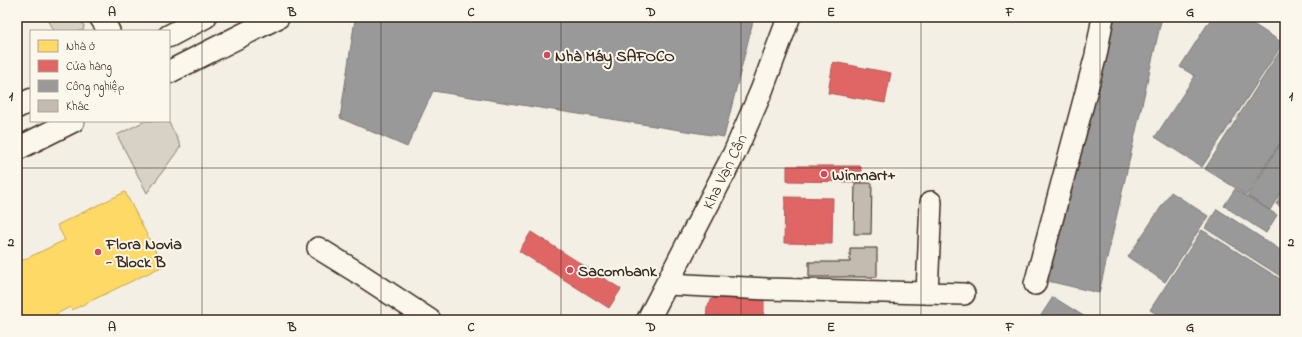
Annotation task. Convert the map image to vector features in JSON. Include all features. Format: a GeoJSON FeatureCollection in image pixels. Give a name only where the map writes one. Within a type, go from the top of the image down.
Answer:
{"type":"FeatureCollection","features":[{"type":"Feature","properties":{"kind":"main road"},"geometry":{"type":"LineString","coordinates":[[170,35],[205,17]]}},
{"type":"Feature","properties":{"kind":"main road"},"geometry":{"type":"LineString","coordinates":[[170,71],[278,17]]}},
{"type":"Feature","properties":{"kind":"main road","name":"Kha Vạn Cân"},"geometry":{"type":"LineString","coordinates":[[648,320],[734,154],[761,92],[789,17]]}},
{"type":"Feature","properties":{"kind":"main road"},"geometry":{"type":"LineString","coordinates":[[17,107],[30,100]]}},
{"type":"Feature","properties":{"kind":"main road"},"geometry":{"type":"LineString","coordinates":[[17,149],[71,122]]}},
{"type":"Feature","properties":{"kind":"street"},"geometry":{"type":"LineString","coordinates":[[100,17],[107,30]]}},
{"type":"Feature","properties":{"kind":"street"},"geometry":{"type":"LineString","coordinates":[[1035,284],[1096,55],[1103,17]]}},
{"type":"Feature","properties":{"kind":"street"},"geometry":{"type":"LineString","coordinates":[[927,292],[931,202]]}},
{"type":"Feature","properties":{"kind":"street"},"geometry":{"type":"LineString","coordinates":[[318,248],[430,320]]}},
{"type":"Feature","properties":{"kind":"street"},"geometry":{"type":"LineString","coordinates":[[667,284],[767,289],[964,294]]}},
{"type":"Feature","properties":{"kind":"shaded area"},"geometry":{"type":"Polygon","coordinates":[[[48,17],[79,17],[84,26],[83,30],[54,30],[48,17]]]}},
{"type":"Feature","properties":{"kind":"shaded area"},"geometry":{"type":"Polygon","coordinates":[[[143,122],[169,122],[181,146],[147,193],[117,135],[143,122]]]}},
{"type":"Feature","properties":{"kind":"building: Nhà ở","name":"Flora Novia - Block B"},"geometry":{"type":"Polygon","coordinates":[[[125,192],[163,266],[72,310],[70,307],[45,320],[17,320],[17,263],[65,240],[57,225],[125,192]]]}},
{"type":"Feature","properties":{"kind":"building: Cửa hàng"},"geometry":{"type":"Polygon","coordinates":[[[833,62],[891,73],[885,103],[828,93],[833,62]]]}},
{"type":"Feature","properties":{"kind":"building: Cửa hàng","name":"Winmart+"},"geometry":{"type":"Polygon","coordinates":[[[787,166],[861,166],[861,182],[787,181],[787,166]]]}},
{"type":"Feature","properties":{"kind":"building: Cửa hàng"},"geometry":{"type":"Polygon","coordinates":[[[785,197],[833,198],[832,244],[784,243],[785,197]]]}},
{"type":"Feature","properties":{"kind":"building: Cửa hàng","name":"Sacombank"},"geometry":{"type":"Polygon","coordinates":[[[531,232],[621,289],[609,308],[519,251],[531,232]]]}},
{"type":"Feature","properties":{"kind":"building: Cửa hàng"},"geometry":{"type":"Polygon","coordinates":[[[719,295],[764,296],[764,320],[706,320],[707,307],[711,300],[719,295]]]}},
{"type":"Feature","properties":{"kind":"building: Công nghiệp","name":"Nhà Máy SAFOCO"},"geometry":{"type":"Polygon","coordinates":[[[359,17],[754,17],[724,137],[433,91],[407,147],[340,118],[355,19],[359,17]]]}},
{"type":"Feature","properties":{"kind":"building: Công nghiệp"},"geometry":{"type":"Polygon","coordinates":[[[1095,17],[1162,17],[1099,293],[1035,278],[1095,17]]]}},
{"type":"Feature","properties":{"kind":"building: Công nghiệp"},"geometry":{"type":"Polygon","coordinates":[[[1212,17],[1242,17],[1283,43],[1202,167],[1155,137],[1195,76],[1180,67],[1212,17]]]}},
{"type":"Feature","properties":{"kind":"building: Công nghiệp"},"geometry":{"type":"Polygon","coordinates":[[[1285,43],[1285,135],[1247,195],[1205,169],[1285,43]]]}},
{"type":"Feature","properties":{"kind":"building: Công nghiệp"},"geometry":{"type":"Polygon","coordinates":[[[1285,136],[1285,186],[1270,210],[1248,196],[1285,136]]]}},
{"type":"Feature","properties":{"kind":"building: Công nghiệp"},"geometry":{"type":"Polygon","coordinates":[[[1235,189],[1277,215],[1266,233],[1224,206],[1235,189]]]}},
{"type":"Feature","properties":{"kind":"building: Công nghiệp"},"geometry":{"type":"Polygon","coordinates":[[[1285,189],[1285,209],[1276,204],[1285,189]]]}},
{"type":"Feature","properties":{"kind":"building: Công nghiệp"},"geometry":{"type":"Polygon","coordinates":[[[1171,192],[1208,216],[1165,282],[1128,257],[1171,192]]]}},
{"type":"Feature","properties":{"kind":"building: Công nghiệp"},"geometry":{"type":"Polygon","coordinates":[[[1217,209],[1285,253],[1285,279],[1205,228],[1217,209]]]}},
{"type":"Feature","properties":{"kind":"building: Công nghiệp"},"geometry":{"type":"Polygon","coordinates":[[[1202,230],[1285,282],[1285,320],[1167,320],[1150,310],[1202,230]]]}},
{"type":"Feature","properties":{"kind":"building: Công nghiệp"},"geometry":{"type":"Polygon","coordinates":[[[1053,297],[1090,320],[1038,320],[1053,297]]]}},
{"type":"Feature","properties":{"kind":"building: Khác"},"geometry":{"type":"Polygon","coordinates":[[[855,183],[872,183],[871,234],[854,234],[855,183]]]}},
{"type":"Feature","properties":{"kind":"building: Khác"},"geometry":{"type":"Polygon","coordinates":[[[850,248],[877,248],[877,277],[809,277],[809,262],[850,262],[850,248]]]}},
{"type":"Feature","properties":{"kind":"place","name":"Nhà Máy SAFOCO"},"geometry":{"type":"Point","coordinates":[547,55]}},
{"type":"Feature","properties":{"kind":"place","name":"Winmart+"},"geometry":{"type":"Point","coordinates":[824,174]}},
{"type":"Feature","properties":{"kind":"place","name":"Flora Novia - Block B"},"geometry":{"type":"Point","coordinates":[98,252]}},
{"type":"Feature","properties":{"kind":"place","name":"Sacombank"},"geometry":{"type":"Point","coordinates":[570,270]}}]}
